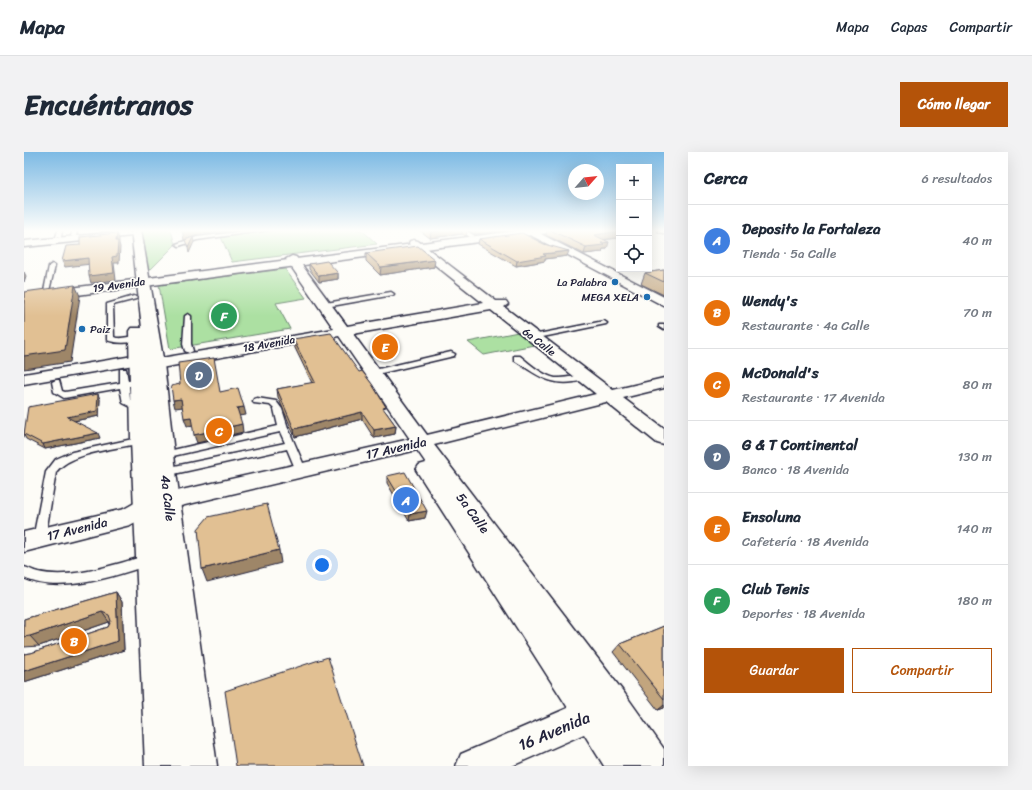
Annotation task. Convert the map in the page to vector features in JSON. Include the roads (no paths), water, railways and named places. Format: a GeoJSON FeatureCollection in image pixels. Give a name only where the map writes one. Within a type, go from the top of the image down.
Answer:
{"type":"FeatureCollection","features":[{"type":"Feature","properties":{"kind":"main road","name":"4a Calle"},"geometry":{"type":"LineString","coordinates":[[134,259],[137,284],[139,374],[164,464],[153,512],[150,559],[164,766]]}},
{"type":"Feature","properties":{"kind":"main road","name":"19 Avenida"},"geometry":{"type":"LineString","coordinates":[[24,294],[137,284],[308,259]]}},
{"type":"Feature","properties":{"kind":"main road","name":"4a Calle"},"geometry":{"type":"LineString","coordinates":[[137,284],[137,338],[142,440],[153,512],[198,766]]}},
{"type":"Feature","properties":{"kind":"main road","name":"19 Avenida"},"geometry":{"type":"LineString","coordinates":[[24,298],[45,293]]}},
{"type":"Feature","properties":{"kind":"street","name":"6a Calle"},"geometry":{"type":"LineString","coordinates":[[437,259],[620,399],[664,439]]}},
{"type":"Feature","properties":{"kind":"street"},"geometry":{"type":"LineString","coordinates":[[585,259],[636,280],[664,302]]}},
{"type":"Feature","properties":{"kind":"street"},"geometry":{"type":"LineString","coordinates":[[590,259],[636,280],[664,296]]}},
{"type":"Feature","properties":{"kind":"street","name":"5a Calle"},"geometry":{"type":"LineString","coordinates":[[289,261],[326,304],[337,329],[373,373],[419,449]]}},
{"type":"Feature","properties":{"kind":"street","name":"5a Calle"},"geometry":{"type":"LineString","coordinates":[[289,261],[602,710],[656,766]]}},
{"type":"Feature","properties":{"kind":"street","name":"18 Avenida"},"geometry":{"type":"LineString","coordinates":[[24,379],[139,374],[189,351],[337,329],[494,303]]}},
{"type":"Feature","properties":{"kind":"street","name":"18 Avenida"},"geometry":{"type":"LineString","coordinates":[[24,387],[56,382],[139,374],[337,329]]}},
{"type":"Feature","properties":{"kind":"street","name":"6a Calle"},"geometry":{"type":"LineString","coordinates":[[538,336],[585,378],[664,428]]}},
{"type":"Feature","properties":{"kind":"street","name":"17 Avenida"},"geometry":{"type":"LineString","coordinates":[[32,541],[419,449],[620,399],[664,383]]}},
{"type":"Feature","properties":{"kind":"street","name":"17 Avenida"},"geometry":{"type":"LineString","coordinates":[[620,399],[664,395]]}},
{"type":"Feature","properties":{"kind":"street","name":"17 Avenida"},"geometry":{"type":"LineString","coordinates":[[153,512],[301,470],[419,449]]}},
{"type":"Feature","properties":{"kind":"street","name":"5a Calle"},"geometry":{"type":"LineString","coordinates":[[602,710],[624,766]]}},
{"type":"Feature","properties":{"kind":"street","name":"16 Avenida"},"geometry":{"type":"LineString","coordinates":[[473,766],[602,710]]}},
{"type":"Feature","properties":{"kind":"lane"},"geometry":{"type":"LineString","coordinates":[[45,293],[52,266]]}},
{"type":"Feature","properties":{"kind":"lane"},"geometry":{"type":"LineString","coordinates":[[137,284],[110,304],[110,338],[117,341],[137,338]]}},
{"type":"Feature","properties":{"kind":"lane"},"geometry":{"type":"LineString","coordinates":[[326,304],[391,294]]}},
{"type":"Feature","properties":{"kind":"lane"},"geometry":{"type":"LineString","coordinates":[[188,316],[187,344],[189,351]]}},
{"type":"Feature","properties":{"kind":"lane"},"geometry":{"type":"LineString","coordinates":[[538,336],[604,323]]}},
{"type":"Feature","properties":{"kind":"lane"},"geometry":{"type":"LineString","coordinates":[[373,373],[451,354]]}},
{"type":"Feature","properties":{"kind":"lane"},"geometry":{"type":"LineString","coordinates":[[517,358],[550,380],[562,382],[585,378]]}},
{"type":"Feature","properties":{"kind":"lane"},"geometry":{"type":"LineString","coordinates":[[257,401],[273,403],[278,409],[283,428],[301,470]]}},
{"type":"Feature","properties":{"kind":"lane"},"geometry":{"type":"LineString","coordinates":[[164,464],[283,428]]}},
{"type":"Feature","properties":{"kind":"lane"},"geometry":{"type":"LineString","coordinates":[[32,541],[51,472],[62,459],[72,455],[142,440]]}},
{"type":"Feature","properties":{"kind":"lane"},"geometry":{"type":"LineString","coordinates":[[164,464],[290,445]]}},
{"type":"Feature","properties":{"kind":"lane"},"geometry":{"type":"LineString","coordinates":[[24,572],[43,578],[66,579],[88,576],[150,559]]}},
{"type":"Feature","properties":{"kind":"place","name":"La Palabra"},"geometry":{"type":"Point","coordinates":[615,282]}},
{"type":"Feature","properties":{"kind":"place","name":"MEGA XELA"},"geometry":{"type":"Point","coordinates":[647,297]}},
{"type":"Feature","properties":{"kind":"place","name":"Club Tenis"},"geometry":{"type":"Point","coordinates":[224,316]}},
{"type":"Feature","properties":{"kind":"place","name":"Paiz"},"geometry":{"type":"Point","coordinates":[82,329]}},
{"type":"Feature","properties":{"kind":"place","name":"Ensoluna"},"geometry":{"type":"Point","coordinates":[385,347]}},
{"type":"Feature","properties":{"kind":"place","name":"G & T Continental"},"geometry":{"type":"Point","coordinates":[199,375]}},
{"type":"Feature","properties":{"kind":"place","name":"McDonald's"},"geometry":{"type":"Point","coordinates":[219,431]}},
{"type":"Feature","properties":{"kind":"place","name":"Deposito la Fortaleza"},"geometry":{"type":"Point","coordinates":[406,500]}},
{"type":"Feature","properties":{"kind":"place","name":"Wendy's"},"geometry":{"type":"Point","coordinates":[74,641]}}]}
